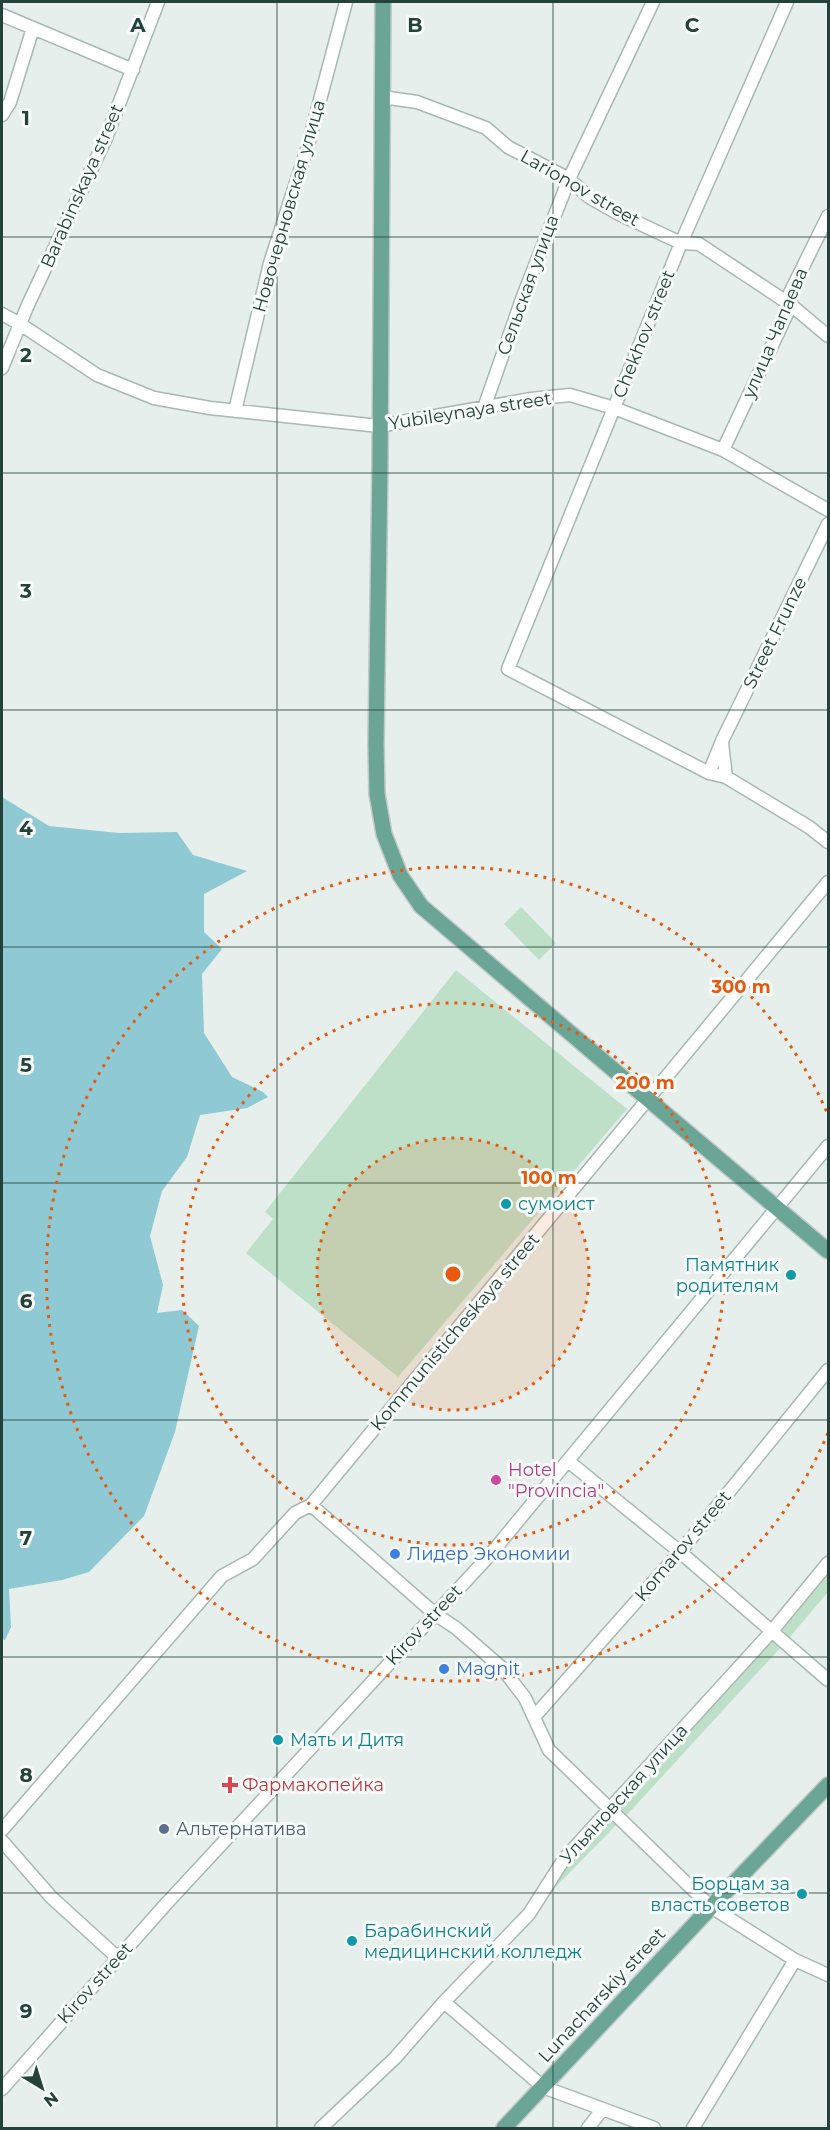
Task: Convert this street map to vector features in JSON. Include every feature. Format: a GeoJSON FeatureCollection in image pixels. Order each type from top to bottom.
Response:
{"type":"FeatureCollection","features":[{"type":"Feature","properties":{"kind":"main road"},"geometry":{"type":"LineString","coordinates":[[383,2],[377,794],[384,834],[400,875],[421,906],[828,1251]]}},
{"type":"Feature","properties":{"kind":"main road","name":"Lunacharskiy street"},"geometry":{"type":"LineString","coordinates":[[504,2128],[828,1785]]}},
{"type":"Feature","properties":{"kind":"street","name":"Barabinskaya street"},"geometry":{"type":"LineString","coordinates":[[2,368],[106,138],[158,2]]}},
{"type":"Feature","properties":{"kind":"street","name":"Новочерновская улица"},"geometry":{"type":"LineString","coordinates":[[235,411],[270,263],[307,149],[346,2]]}},
{"type":"Feature","properties":{"kind":"street","name":"Сельская улица"},"geometry":{"type":"LineString","coordinates":[[484,408],[522,299],[568,179],[653,2]]}},
{"type":"Feature","properties":{"kind":"street","name":"Chekhov street"},"geometry":{"type":"LineString","coordinates":[[709,773],[507,669],[681,243],[787,2]]}},
{"type":"Feature","properties":{"kind":"street"},"geometry":{"type":"LineString","coordinates":[[2,15],[133,70]]}},
{"type":"Feature","properties":{"kind":"street"},"geometry":{"type":"LineString","coordinates":[[2,115],[10,102],[33,28]]}},
{"type":"Feature","properties":{"kind":"street","name":"Larionov street"},"geometry":{"type":"LineString","coordinates":[[382,97],[417,102],[486,128],[508,147],[568,179],[589,197],[681,243],[699,244],[791,304],[828,336]]}},
{"type":"Feature","properties":{"kind":"street","name":"улица Чапаева"},"geometry":{"type":"LineString","coordinates":[[723,450],[791,304],[789,295],[828,216]]}},
{"type":"Feature","properties":{"kind":"street","name":"Yubileynaya street"},"geometry":{"type":"LineString","coordinates":[[2,314],[97,375],[154,398],[235,411],[379,426],[531,399],[570,395],[614,408],[723,450],[828,510]]}},
{"type":"Feature","properties":{"kind":"street","name":"Street Frunze"},"geometry":{"type":"LineString","coordinates":[[709,773],[722,741],[828,524]]}},
{"type":"Feature","properties":{"kind":"street"},"geometry":{"type":"LineString","coordinates":[[722,741],[726,777]]}},
{"type":"Feature","properties":{"kind":"street"},"geometry":{"type":"LineString","coordinates":[[709,773],[726,777],[808,827],[828,843]]}},
{"type":"Feature","properties":{"kind":"street","name":"Kommunisticheskaya street"},"geometry":{"type":"LineString","coordinates":[[2,1830],[222,1576],[253,1559],[295,1513],[311,1505],[828,882]]}},
{"type":"Feature","properties":{"kind":"street","name":"Kirov street"},"geometry":{"type":"LineString","coordinates":[[2,2089],[118,1958],[489,1556],[828,1146]]}},
{"type":"Feature","properties":{"kind":"street","name":"Komarov street"},"geometry":{"type":"LineString","coordinates":[[534,1717],[680,1552],[828,1370]]}},
{"type":"Feature","properties":{"kind":"street"},"geometry":{"type":"LineString","coordinates":[[568,1461],[680,1552],[828,1680]]}},
{"type":"Feature","properties":{"kind":"street"},"geometry":{"type":"LineString","coordinates":[[311,1505],[435,1614],[456,1628],[502,1668],[525,1698],[549,1750],[711,1907],[795,1960],[828,1975]]}},
{"type":"Feature","properties":{"kind":"street","name":"Ульяновская улица"},"geometry":{"type":"LineString","coordinates":[[321,2128],[395,2058],[444,2002],[529,1914],[564,1859],[772,1631],[828,1563]]}},
{"type":"Feature","properties":{"kind":"street"},"geometry":{"type":"LineString","coordinates":[[2,1841],[51,1897],[118,1958]]}},
{"type":"Feature","properties":{"kind":"street"},"geometry":{"type":"LineString","coordinates":[[693,2128],[795,1960]]}},
{"type":"Feature","properties":{"kind":"street"},"geometry":{"type":"LineString","coordinates":[[444,2002],[543,2087],[654,2128]]}},
{"type":"Feature","properties":{"kind":"street"},"geometry":{"type":"LineString","coordinates":[[588,2128],[602,2110]]}},
{"type":"Feature","properties":{"kind":"green space"},"geometry":{"type":"Polygon","coordinates":[[[521,907],[556,943],[539,960],[504,924],[521,907]]]}},
{"type":"Feature","properties":{"kind":"green space"},"geometry":{"type":"Polygon","coordinates":[[[456,970],[627,1109],[398,1377],[246,1253],[273,1219],[265,1212],[456,970]]]}},
{"type":"Feature","properties":{"kind":"green space"},"geometry":{"type":"Polygon","coordinates":[[[828,1570],[828,1592],[789,1638],[780,1628],[828,1570]]]}},
{"type":"Feature","properties":{"kind":"green space"},"geometry":{"type":"Polygon","coordinates":[[[771,1636],[782,1646],[625,1817],[615,1806],[771,1636]]]}},
{"type":"Feature","properties":{"kind":"green space"},"geometry":{"type":"Polygon","coordinates":[[[609,1815],[618,1823],[546,1897],[567,1862],[609,1815]]]}},
{"type":"Feature","properties":{"kind":"water"},"geometry":{"type":"Polygon","coordinates":[[[2,797],[49,826],[119,833],[177,832],[193,855],[247,871],[204,894],[204,932],[222,949],[202,974],[204,1033],[232,1077],[263,1092],[268,1097],[247,1108],[200,1115],[187,1157],[162,1191],[150,1236],[163,1285],[157,1313],[182,1310],[199,1326],[175,1432],[144,1516],[89,1572],[62,1580],[9,1589],[11,1627],[5,1640],[2,1639],[2,797]]]}},
{"type":"Feature","properties":{"kind":"place","name":"сумоист"},"geometry":{"type":"Point","coordinates":[506,1204]}},
{"type":"Feature","properties":{"kind":"place","name":"Памятник родителям"},"geometry":{"type":"Point","coordinates":[791,1275]}},
{"type":"Feature","properties":{"kind":"place","name":"Hotel \"Provincia\""},"geometry":{"type":"Point","coordinates":[496,1480]}},
{"type":"Feature","properties":{"kind":"place","name":"Лидер Экономии"},"geometry":{"type":"Point","coordinates":[395,1554]}},
{"type":"Feature","properties":{"kind":"place","name":"Magnit"},"geometry":{"type":"Point","coordinates":[444,1669]}},
{"type":"Feature","properties":{"kind":"place","name":"Мать и Дитя"},"geometry":{"type":"Point","coordinates":[278,1740]}},
{"type":"Feature","properties":{"kind":"place","name":"Фармакопейка"},"geometry":{"type":"Point","coordinates":[230,1785]}},
{"type":"Feature","properties":{"kind":"place","name":"Альтернатива"},"geometry":{"type":"Point","coordinates":[164,1829]}},
{"type":"Feature","properties":{"kind":"place","name":"Борцам за власть советов"},"geometry":{"type":"Point","coordinates":[802,1894]}},
{"type":"Feature","properties":{"kind":"place","name":"Барабинский медицинский колледж"},"geometry":{"type":"Point","coordinates":[352,1941]}}]}
